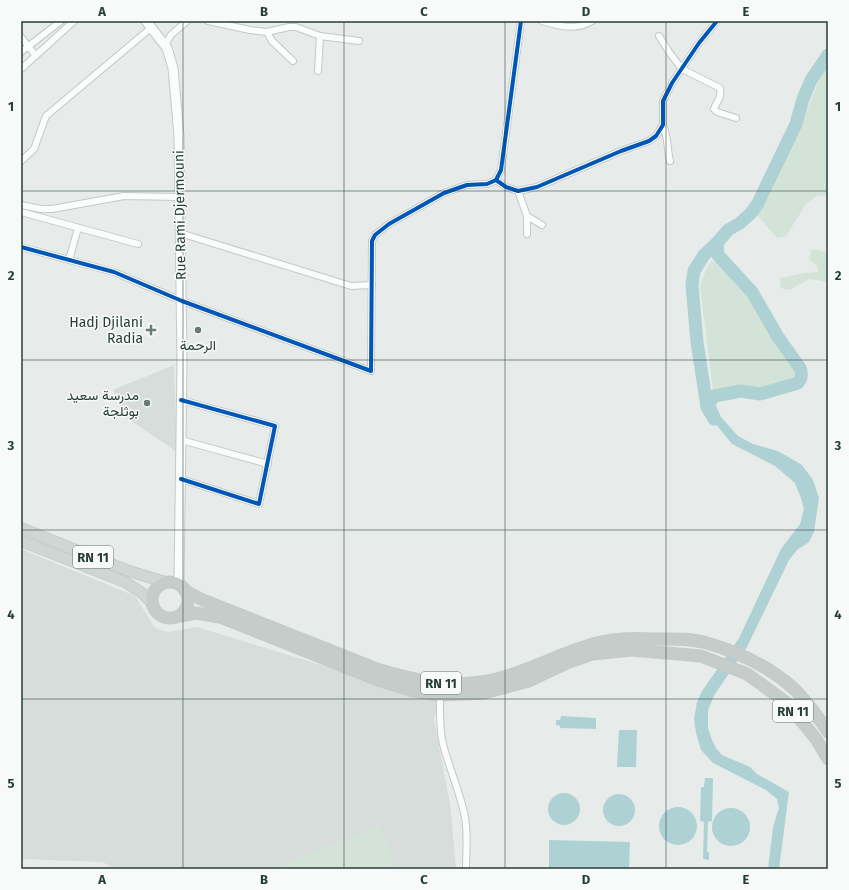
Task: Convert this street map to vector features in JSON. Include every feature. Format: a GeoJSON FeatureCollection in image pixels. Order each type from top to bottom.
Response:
{"type":"FeatureCollection","features":[{"type":"Feature","properties":{"kind":"highway"},"geometry":{"type":"LineString","coordinates":[[165,582],[172,582],[182,587],[188,602],[184,612],[180,616],[168,619],[157,614],[151,602],[154,590],[165,582]]}},
{"type":"Feature","properties":{"kind":"highway","name":"RN 11"},"geometry":{"type":"LineString","coordinates":[[182,587],[204,600],[377,669],[405,678],[429,682],[451,684],[489,680],[519,673],[591,644],[634,638],[680,639],[706,642],[754,660],[793,688],[822,722],[828,732]]}},
{"type":"Feature","properties":{"kind":"highway","name":"RN 11"},"geometry":{"type":"LineString","coordinates":[[180,616],[196,613],[220,618],[378,680],[414,691],[440,695],[484,693],[529,681],[568,662],[592,654],[632,650],[701,656],[747,674],[787,703],[816,739],[828,759]]}},
{"type":"Feature","properties":{"kind":"main road","name":"Rue Rami Djermouni"},"geometry":{"type":"LineString","coordinates":[[149,24],[165,45],[173,68],[179,136],[182,301],[179,580],[182,587]]}},
{"type":"Feature","properties":{"kind":"main road","name":"RN 11"},"geometry":{"type":"LineString","coordinates":[[21,528],[129,571],[165,582]]}},
{"type":"Feature","properties":{"kind":"main road","name":"RN 11"},"geometry":{"type":"LineString","coordinates":[[21,541],[125,582],[142,593],[151,602]]}},
{"type":"Feature","properties":{"kind":"street"},"geometry":{"type":"LineString","coordinates":[[21,52],[61,21],[67,28]]}},
{"type":"Feature","properties":{"kind":"street"},"geometry":{"type":"LineString","coordinates":[[21,69],[74,21]]}},
{"type":"Feature","properties":{"kind":"street"},"geometry":{"type":"LineString","coordinates":[[165,45],[171,35],[187,21]]}},
{"type":"Feature","properties":{"kind":"street"},"geometry":{"type":"LineString","coordinates":[[208,21],[267,32],[289,27],[320,36],[359,41]]}},
{"type":"Feature","properties":{"kind":"street"},"geometry":{"type":"LineString","coordinates":[[21,247],[114,272],[182,301],[372,371],[372,241],[375,235],[389,224],[444,193],[467,185],[487,184],[496,180],[501,170],[521,21]]}},
{"type":"Feature","properties":{"kind":"street"},"geometry":{"type":"LineString","coordinates":[[542,21],[565,27],[587,24],[592,21]]}},
{"type":"Feature","properties":{"kind":"street"},"geometry":{"type":"LineString","coordinates":[[670,161],[667,152],[666,132],[663,125],[663,101],[672,83],[699,43],[717,21]]}},
{"type":"Feature","properties":{"kind":"street"},"geometry":{"type":"LineString","coordinates":[[21,161],[34,149],[46,116],[149,24]]}},
{"type":"Feature","properties":{"kind":"street"},"geometry":{"type":"LineString","coordinates":[[267,32],[272,42],[293,61]]}},
{"type":"Feature","properties":{"kind":"street"},"geometry":{"type":"LineString","coordinates":[[318,71],[320,36]]}},
{"type":"Feature","properties":{"kind":"street"},"geometry":{"type":"LineString","coordinates":[[659,36],[682,69],[720,88],[721,94],[714,109],[717,112],[736,118]]}},
{"type":"Feature","properties":{"kind":"street"},"geometry":{"type":"LineString","coordinates":[[21,37],[36,56]]}},
{"type":"Feature","properties":{"kind":"street"},"geometry":{"type":"LineString","coordinates":[[496,180],[506,187],[518,191],[537,187],[621,151],[649,141],[656,136],[663,125]]}},
{"type":"Feature","properties":{"kind":"street"},"geometry":{"type":"LineString","coordinates":[[518,191],[527,216],[527,234]]}},
{"type":"Feature","properties":{"kind":"street"},"geometry":{"type":"LineString","coordinates":[[21,205],[41,209],[52,209],[124,196],[180,197]]}},
{"type":"Feature","properties":{"kind":"street"},"geometry":{"type":"LineString","coordinates":[[21,212],[138,244]]}},
{"type":"Feature","properties":{"kind":"street"},"geometry":{"type":"LineString","coordinates":[[527,216],[542,225]]}},
{"type":"Feature","properties":{"kind":"street"},"geometry":{"type":"LineString","coordinates":[[69,260],[78,228]]}},
{"type":"Feature","properties":{"kind":"street"},"geometry":{"type":"LineString","coordinates":[[180,232],[351,286],[372,285]]}},
{"type":"Feature","properties":{"kind":"street"},"geometry":{"type":"LineString","coordinates":[[181,400],[275,426],[259,504],[181,479]]}},
{"type":"Feature","properties":{"kind":"street"},"geometry":{"type":"LineString","coordinates":[[181,440],[268,464]]}},
{"type":"Feature","properties":{"kind":"street"},"geometry":{"type":"LineString","coordinates":[[440,695],[441,733],[443,744],[465,818],[466,869]]}},
{"type":"Feature","properties":{"kind":"shaded area","name":"مدرسة سعيد بوثلجة"},"geometry":{"type":"Polygon","coordinates":[[[174,365],[177,452],[124,416],[113,390],[174,365]]]}},
{"type":"Feature","properties":{"kind":"shaded area"},"geometry":{"type":"Polygon","coordinates":[[[21,549],[135,596],[155,628],[168,632],[197,627],[439,701],[434,719],[450,804],[456,869],[114,869],[103,862],[21,859],[21,549]]]}},
{"type":"Feature","properties":{"kind":"green space"},"geometry":{"type":"Polygon","coordinates":[[[828,67],[828,195],[817,196],[806,204],[786,236],[777,238],[756,214],[799,131],[818,82],[828,67]]]}},
{"type":"Feature","properties":{"kind":"green space"},"geometry":{"type":"Polygon","coordinates":[[[812,249],[828,252],[828,282],[809,279],[790,290],[781,288],[780,278],[818,272],[817,266],[809,259],[812,249]]]}},
{"type":"Feature","properties":{"kind":"green space"},"geometry":{"type":"Polygon","coordinates":[[[711,261],[728,270],[751,295],[796,369],[793,377],[759,391],[739,389],[713,391],[700,286],[711,261]]]}},
{"type":"Feature","properties":{"kind":"green space"},"geometry":{"type":"Polygon","coordinates":[[[380,826],[396,869],[279,869],[278,866],[380,826]]]}},
{"type":"Feature","properties":{"kind":"water"},"geometry":{"type":"Polygon","coordinates":[[[713,399],[721,417],[738,436],[753,444],[778,451],[802,465],[813,480],[819,498],[814,532],[809,542],[797,550],[789,560],[747,647],[715,694],[708,710],[708,728],[716,748],[722,755],[750,767],[757,774],[789,792],[779,869],[768,869],[773,827],[779,808],[777,799],[766,790],[713,763],[701,750],[694,719],[697,702],[702,691],[739,638],[781,549],[800,524],[804,509],[795,483],[775,466],[732,444],[708,414],[708,407],[713,399]]]}},
{"type":"Feature","properties":{"kind":"water"},"geometry":{"type":"Polygon","coordinates":[[[561,716],[596,718],[596,729],[560,728],[560,726],[556,725],[556,720],[560,720],[561,716]]]}},
{"type":"Feature","properties":{"kind":"water"},"geometry":{"type":"Polygon","coordinates":[[[619,730],[637,730],[636,767],[617,767],[619,730]]]}},
{"type":"Feature","properties":{"kind":"water"},"geometry":{"type":"Polygon","coordinates":[[[705,778],[713,778],[712,821],[708,822],[707,852],[709,852],[709,860],[703,859],[704,822],[700,821],[701,787],[704,787],[705,778]]]}},
{"type":"Feature","properties":{"kind":"water"},"geometry":{"type":"Polygon","coordinates":[[[561,793],[567,793],[577,800],[580,809],[579,815],[573,822],[567,825],[561,825],[551,818],[548,812],[548,806],[555,796],[561,793]]]}},
{"type":"Feature","properties":{"kind":"water"},"geometry":{"type":"Polygon","coordinates":[[[616,794],[622,794],[631,798],[635,810],[631,822],[622,826],[616,826],[607,822],[603,813],[603,807],[607,798],[616,794]]]}},
{"type":"Feature","properties":{"kind":"water"},"geometry":{"type":"Polygon","coordinates":[[[674,807],[682,807],[689,810],[694,815],[697,826],[694,837],[689,842],[682,845],[674,845],[667,842],[662,837],[659,830],[659,822],[662,815],[667,810],[674,807]]]}},
{"type":"Feature","properties":{"kind":"water"},"geometry":{"type":"Polygon","coordinates":[[[727,808],[735,808],[742,811],[747,816],[750,827],[747,838],[742,843],[735,846],[727,846],[720,843],[715,838],[712,831],[712,823],[715,816],[720,811],[727,808]]]}},
{"type":"Feature","properties":{"kind":"water"},"geometry":{"type":"Polygon","coordinates":[[[549,840],[630,842],[629,869],[549,869],[549,840]]]}},
{"type":"Feature","properties":{"kind":"waterway"},"geometry":{"type":"LineString","coordinates":[[714,419],[707,407],[714,396],[741,391],[760,394],[798,383],[801,377],[800,368],[778,337],[752,292],[718,255],[717,243],[728,230],[740,223],[757,205],[796,124],[803,99],[811,80],[828,55]]}},
{"type":"Feature","properties":{"kind":"waterway"},"geometry":{"type":"LineString","coordinates":[[707,407],[697,342],[692,285],[694,271],[704,255],[717,243]]}},
{"type":"Feature","properties":{"kind":"cycle path"},"geometry":{"type":"LineString","coordinates":[[21,247],[114,272],[182,301],[371,371],[372,241],[375,235],[389,224],[444,193],[467,185],[487,184],[496,180],[501,170],[521,21]]}},
{"type":"Feature","properties":{"kind":"cycle path"},"geometry":{"type":"LineString","coordinates":[[496,180],[506,187],[518,191],[537,187],[621,151],[649,141],[656,136],[663,125],[663,101],[672,83],[699,43],[717,21]]}},
{"type":"Feature","properties":{"kind":"cycle path"},"geometry":{"type":"LineString","coordinates":[[181,400],[275,426],[259,504],[181,479]]}},
{"type":"Feature","properties":{"kind":"place","name":"Hadj Djilani Radia"},"geometry":{"type":"Point","coordinates":[151,330]}},
{"type":"Feature","properties":{"kind":"place","name":"الرحمة"},"geometry":{"type":"Point","coordinates":[198,330]}},
{"type":"Feature","properties":{"kind":"place","name":"مدرسة سعيد بوثلجة"},"geometry":{"type":"Point","coordinates":[147,403]}}]}
